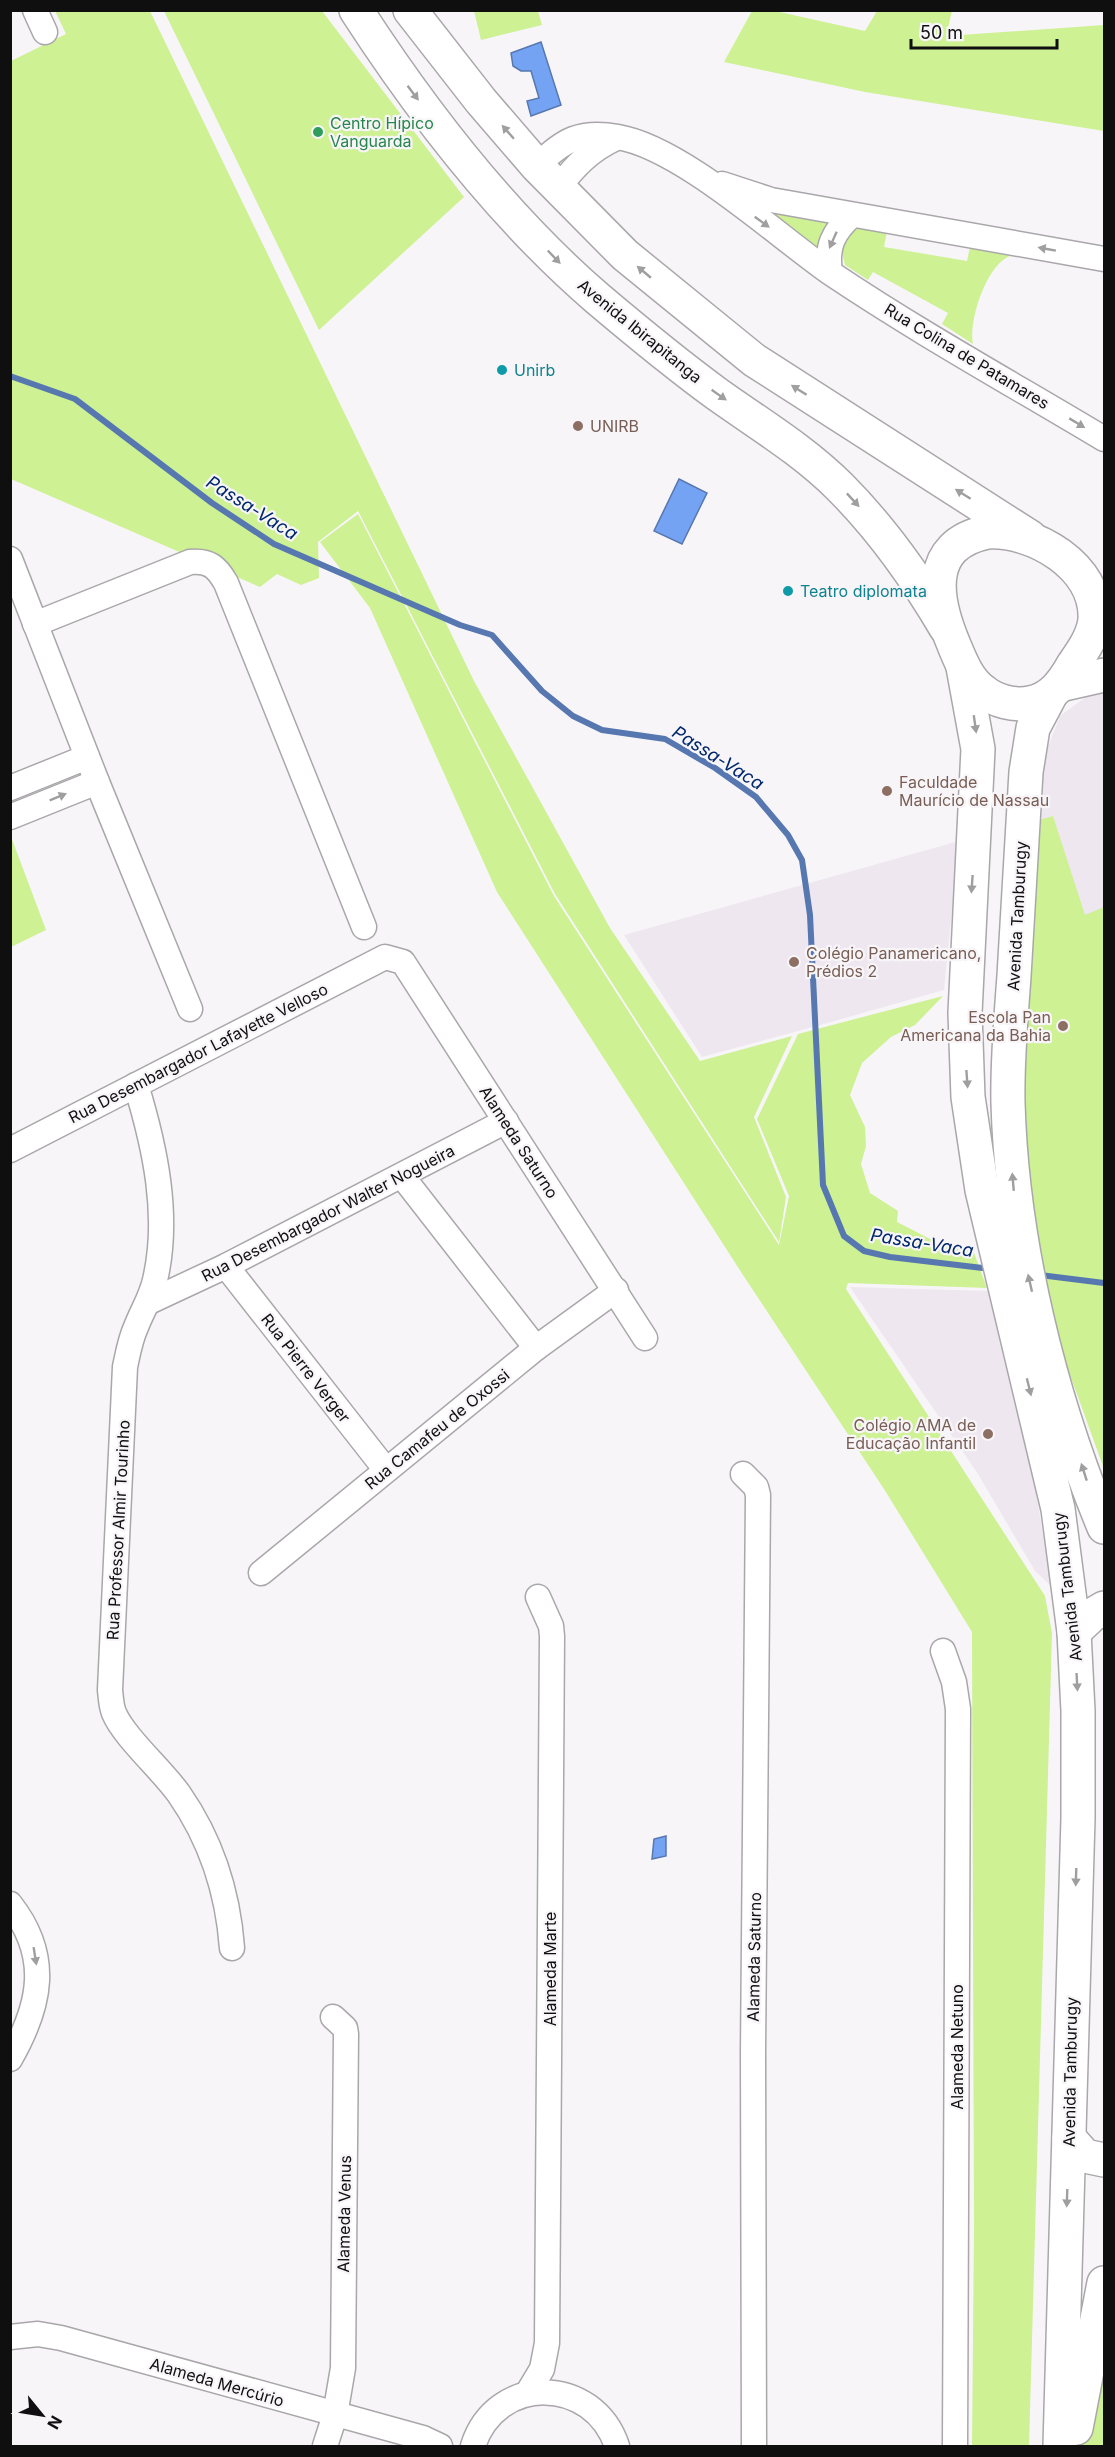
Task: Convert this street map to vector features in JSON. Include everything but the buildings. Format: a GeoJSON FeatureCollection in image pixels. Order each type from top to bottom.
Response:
{"type":"FeatureCollection","features":[{"type":"Feature","properties":{"kind":"main road","name":"Avenida Ibirapitanga"},"geometry":{"type":"LineString","coordinates":[[356,10],[393,66],[441,131],[521,223],[594,296],[649,342],[719,395],[787,441],[839,486],[895,550],[920,584],[946,627]]}},
{"type":"Feature","properties":{"kind":"main road"},"geometry":{"type":"LineString","coordinates":[[410,10],[433,36],[481,101],[548,177],[625,255],[754,360],[1044,545],[1104,579]]}},
{"type":"Feature","properties":{"kind":"main road"},"geometry":{"type":"LineString","coordinates":[[393,66],[392,54],[397,42],[412,34],[433,36]]}},
{"type":"Feature","properties":{"kind":"main road"},"geometry":{"type":"LineString","coordinates":[[521,223],[548,177]]}},
{"type":"Feature","properties":{"kind":"main road"},"geometry":{"type":"LineString","coordinates":[[1055,689],[1087,644],[1095,615],[1085,583],[1044,545],[987,532],[970,536],[953,548],[941,567],[939,594],[946,627],[963,667],[977,686],[1000,700],[1025,704],[1055,689],[1104,675]]}},
{"type":"Feature","properties":{"kind":"main road","name":"Avenida Tamburugy"},"geometry":{"type":"LineString","coordinates":[[963,667],[978,748],[978,786],[967,963],[966,1056],[977,1159],[1008,1243],[1028,1328],[1058,1509],[1074,1632],[1078,1711],[1078,1818],[1060,2446]]}},
{"type":"Feature","properties":{"kind":"main road","name":"Avenida Tamburugy"},"geometry":{"type":"LineString","coordinates":[[1008,1243],[1013,1189],[1008,1101],[1011,1013],[1027,756],[1038,716],[1055,689]]}},
{"type":"Feature","properties":{"kind":"main road","name":"Avenida Tamburugy"},"geometry":{"type":"LineString","coordinates":[[1028,1328],[1071,1432],[1104,1527]]}},
{"type":"Feature","properties":{"kind":"main road"},"geometry":{"type":"LineString","coordinates":[[1074,1632],[1092,1615],[1104,1608]]}},
{"type":"Feature","properties":{"kind":"main road"},"geometry":{"type":"LineString","coordinates":[[1069,2138],[1085,2156],[1104,2160]]}},
{"type":"Feature","properties":{"kind":"main road"},"geometry":{"type":"LineString","coordinates":[[1072,2446],[1104,2283]]}},
{"type":"Feature","properties":{"kind":"street","name":"Rua Colina de Patamares"},"geometry":{"type":"LineString","coordinates":[[548,177],[576,164],[596,147],[618,137],[658,152],[698,175],[830,272],[1104,439]]}},
{"type":"Feature","properties":{"kind":"street","name":"Rua Colina de Patamares"},"geometry":{"type":"LineString","coordinates":[[698,175],[771,200],[1104,259]]}},
{"type":"Feature","properties":{"kind":"street"},"geometry":{"type":"LineString","coordinates":[[830,272],[829,246],[841,224],[852,215]]}},
{"type":"Feature","properties":{"kind":"street"},"geometry":{"type":"LineString","coordinates":[[10,559],[97,782],[190,1009]]}},
{"type":"Feature","properties":{"kind":"street"},"geometry":{"type":"LineString","coordinates":[[35,624],[190,562],[210,563],[218,569],[226,583],[364,927]]}},
{"type":"Feature","properties":{"kind":"street"},"geometry":{"type":"LineString","coordinates":[[10,788],[87,756]]}},
{"type":"Feature","properties":{"kind":"street"},"geometry":{"type":"LineString","coordinates":[[10,817],[97,782]]}},
{"type":"Feature","properties":{"kind":"street","name":"Rua Desembargador Lafayette Velloso"},"geometry":{"type":"LineString","coordinates":[[10,1150],[385,957]]}},
{"type":"Feature","properties":{"kind":"street","name":"Alameda Saturno"},"geometry":{"type":"LineString","coordinates":[[385,957],[403,962],[645,1338]]}},
{"type":"Feature","properties":{"kind":"street","name":"Rua Professor Almir Tourinho"},"geometry":{"type":"LineString","coordinates":[[136,1085],[157,1166],[160,1209],[156,1279],[149,1302],[136,1325],[125,1367],[110,1690],[112,1711],[121,1728],[180,1795],[212,1855],[229,1912],[232,1948]]}},
{"type":"Feature","properties":{"kind":"street","name":"Rua Desembargador Walter Nogueira"},"geometry":{"type":"LineString","coordinates":[[149,1302],[226,1266],[506,1121]]}},
{"type":"Feature","properties":{"kind":"street"},"geometry":{"type":"LineString","coordinates":[[402,1176],[536,1348]]}},
{"type":"Feature","properties":{"kind":"street","name":"Rua Pierre Verger"},"geometry":{"type":"LineString","coordinates":[[226,1266],[386,1470]]}},
{"type":"Feature","properties":{"kind":"street","name":"Rua Camafeu de Oxossi"},"geometry":{"type":"LineString","coordinates":[[261,1572],[536,1348],[616,1290]]}},
{"type":"Feature","properties":{"kind":"street","name":"Alameda Saturno"},"geometry":{"type":"LineString","coordinates":[[743,1474],[756,1487],[758,1495],[753,2041],[754,2446]]}},
{"type":"Feature","properties":{"kind":"street","name":"Alameda Marte"},"geometry":{"type":"LineString","coordinates":[[538,1597],[551,1626],[552,1636],[547,2343],[552,2372],[568,2396]]}},
{"type":"Feature","properties":{"kind":"street","name":"Alameda Netuno"},"geometry":{"type":"LineString","coordinates":[[944,1650],[954,1682],[958,1708],[955,2446]]}},
{"type":"Feature","properties":{"kind":"street"},"geometry":{"type":"LineString","coordinates":[[10,1904],[26,1924],[35,1951],[38,1980],[35,2007],[25,2034],[10,2059]]}},
{"type":"Feature","properties":{"kind":"street","name":"Alameda Venus"},"geometry":{"type":"LineString","coordinates":[[325,2446],[335,2415],[343,2368],[346,2034],[345,2028],[333,2017]]}},
{"type":"Feature","properties":{"kind":"street","name":"Alameda Mercúrio"},"geometry":{"type":"LineString","coordinates":[[10,2337],[38,2334],[61,2338],[431,2442],[463,2434],[508,2402],[526,2394]]}},
{"type":"Feature","properties":{"kind":"street","name":"Alameda Marte"},"geometry":{"type":"LineString","coordinates":[[526,2394],[542,2369],[547,2343]]}},
{"type":"Feature","properties":{"kind":"street"},"geometry":{"type":"LineString","coordinates":[[526,2394],[548,2392],[568,2396],[586,2404],[601,2417],[612,2433],[617,2446]]}},
{"type":"Feature","properties":{"kind":"street"},"geometry":{"type":"LineString","coordinates":[[473,2446],[477,2434],[491,2414]]}},
{"type":"Feature","properties":{"kind":"shaded area","name":"Escola Pan Americana da Bahia"},"geometry":{"type":"Polygon","coordinates":[[[1104,688],[1104,1243],[1018,1090],[1038,772],[1060,716],[1094,691],[1104,688]]]}},
{"type":"Feature","properties":{"kind":"shaded area","name":"Colégio Panamericano, Prédios 2"},"geometry":{"type":"Polygon","coordinates":[[[959,841],[944,990],[824,1024],[702,1057],[624,935],[959,841]]]}},
{"type":"Feature","properties":{"kind":"shaded area","name":"Colégio AMA de Educação Infantil"},"geometry":{"type":"Polygon","coordinates":[[[850,1287],[990,1291],[1000,1345],[1019,1393],[1052,1587],[1035,1571],[978,1474],[850,1287]]]}},
{"type":"Feature","properties":{"kind":"green space"},"geometry":{"type":"Polygon","coordinates":[[[55,11],[150,11],[474,681],[610,928],[700,1061],[792,1036],[754,1117],[786,1197],[779,1242],[555,894],[358,511],[318,542],[319,578],[301,585],[277,574],[260,587],[11,479],[11,61],[66,34],[55,11]]]}},
{"type":"Feature","properties":{"kind":"green space","name":"Centro Hípico Vanguarda"},"geometry":{"type":"Polygon","coordinates":[[[164,11],[322,11],[464,197],[319,330],[164,11]]]}},
{"type":"Feature","properties":{"kind":"green space"},"geometry":{"type":"Polygon","coordinates":[[[474,11],[538,11],[542,25],[481,40],[474,11]]]}},
{"type":"Feature","properties":{"kind":"green space"},"geometry":{"type":"Polygon","coordinates":[[[752,11],[775,11],[865,31],[877,11],[952,11],[946,36],[1104,25],[1104,131],[865,92],[724,62],[752,11]]]}},
{"type":"Feature","properties":{"kind":"green space"},"geometry":{"type":"Polygon","coordinates":[[[748,205],[831,221],[818,248],[748,205]]]}},
{"type":"Feature","properties":{"kind":"green space"},"geometry":{"type":"Polygon","coordinates":[[[870,227],[887,231],[884,247],[967,261],[970,247],[1010,256],[994,270],[981,294],[973,322],[973,344],[942,324],[948,313],[873,272],[868,280],[845,265],[840,245],[849,229],[870,227]]]}},
{"type":"Feature","properties":{"kind":"green space"},"geometry":{"type":"Polygon","coordinates":[[[358,514],[554,896],[779,1245],[789,1196],[757,1119],[798,1034],[943,996],[915,1025],[891,1037],[862,1063],[850,1095],[865,1127],[866,1146],[861,1164],[870,1193],[898,1211],[897,1222],[936,1242],[973,1250],[987,1288],[848,1283],[846,1289],[1045,1596],[1052,1633],[1029,2446],[972,2446],[974,2228],[972,1632],[884,1489],[743,1275],[497,892],[370,608],[320,542],[358,514]]]}},
{"type":"Feature","properties":{"kind":"green space","name":"Escola Pan Americana da Bahia"},"geometry":{"type":"Polygon","coordinates":[[[1053,816],[1085,915],[1104,907],[1104,1469],[1047,1311],[1036,1255],[1018,1090],[1039,820],[1053,816]]]}},
{"type":"Feature","properties":{"kind":"green space"},"geometry":{"type":"Polygon","coordinates":[[[10,834],[46,930],[11,947],[10,947],[10,834]]]}},
{"type":"Feature","properties":{"kind":"green space"},"geometry":{"type":"Polygon","coordinates":[[[1104,2355],[1104,2446],[1072,2446],[1104,2355]]]}},
{"type":"Feature","properties":{"kind":"water"},"geometry":{"type":"Polygon","coordinates":[[[541,42],[561,105],[531,116],[527,101],[539,98],[531,71],[521,71],[513,66],[511,53],[541,42]]]}},
{"type":"Feature","properties":{"kind":"water"},"geometry":{"type":"Polygon","coordinates":[[[679,479],[707,493],[682,544],[654,531],[679,479]]]}},
{"type":"Feature","properties":{"kind":"water"},"geometry":{"type":"Polygon","coordinates":[[[666,1836],[666,1856],[652,1859],[654,1839],[666,1836]]]}},
{"type":"Feature","properties":{"kind":"waterway","name":"Passa-Vaca"},"geometry":{"type":"LineString","coordinates":[[10,376],[75,399],[212,503],[274,544],[460,625],[492,635],[542,691],[573,716],[602,730],[665,739],[715,768],[756,797],[788,835],[802,860],[810,915],[823,1185],[844,1236],[864,1251],[890,1257],[991,1269]]}},
{"type":"Feature","properties":{"kind":"waterway","name":"Passa-Vaca"},"geometry":{"type":"LineString","coordinates":[[1040,1275],[1104,1283]]}},
{"type":"Feature","properties":{"kind":"place","name":"Centro Hípico Vanguarda"},"geometry":{"type":"Point","coordinates":[318,132]}},
{"type":"Feature","properties":{"kind":"place","name":"Unirb"},"geometry":{"type":"Point","coordinates":[502,370]}},
{"type":"Feature","properties":{"kind":"place","name":"UNIRB"},"geometry":{"type":"Point","coordinates":[578,426]}},
{"type":"Feature","properties":{"kind":"place","name":"Teatro diplomata"},"geometry":{"type":"Point","coordinates":[788,591]}},
{"type":"Feature","properties":{"kind":"place","name":"Faculdade Maurício de Nassau"},"geometry":{"type":"Point","coordinates":[887,791]}},
{"type":"Feature","properties":{"kind":"place","name":"Colégio Panamericano, Prédios 2"},"geometry":{"type":"Point","coordinates":[794,962]}},
{"type":"Feature","properties":{"kind":"place","name":"Escola Pan Americana da Bahia"},"geometry":{"type":"Point","coordinates":[1063,1026]}},
{"type":"Feature","properties":{"kind":"place","name":"Colégio AMA de Educação Infantil"},"geometry":{"type":"Point","coordinates":[988,1434]}}]}
